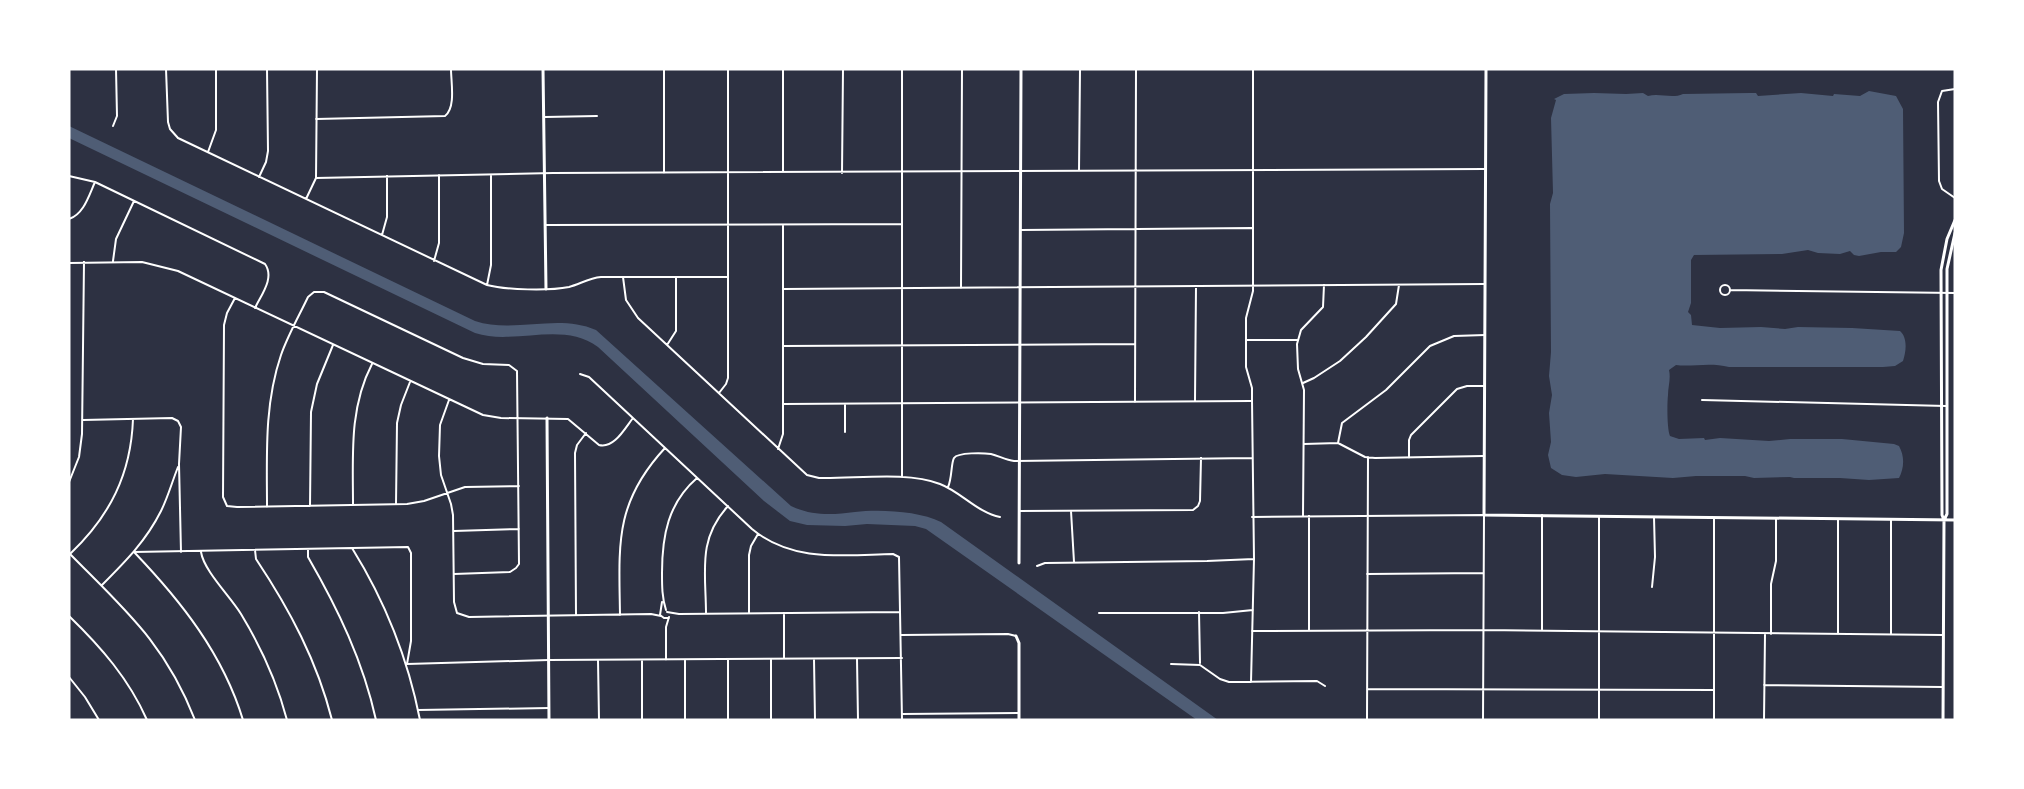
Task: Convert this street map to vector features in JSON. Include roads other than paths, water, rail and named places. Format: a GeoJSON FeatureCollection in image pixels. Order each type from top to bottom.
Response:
{"type":"FeatureCollection","features":[{"type":"Feature","properties":{"kind":"street"},"geometry":{"type":"LineString","coordinates":[[113,126],[117,116],[117,69]]}},
{"type":"Feature","properties":{"kind":"street"},"geometry":{"type":"LineString","coordinates":[[166,69],[169,126],[178,138],[487,285],[503,288],[546,288],[570,286],[596,277],[727,277]]}},
{"type":"Feature","properties":{"kind":"street"},"geometry":{"type":"LineString","coordinates":[[208,152],[216,130],[216,69]]}},
{"type":"Feature","properties":{"kind":"street"},"geometry":{"type":"LineString","coordinates":[[259,177],[268,151],[267,69]]}},
{"type":"Feature","properties":{"kind":"street"},"geometry":{"type":"LineString","coordinates":[[306,199],[316,178],[316,69]]}},
{"type":"Feature","properties":{"kind":"street"},"geometry":{"type":"LineString","coordinates":[[316,119],[441,117],[448,114],[451,107],[451,69]]}},
{"type":"Feature","properties":{"kind":"street"},"geometry":{"type":"LineString","coordinates":[[543,69],[546,288]]}},
{"type":"Feature","properties":{"kind":"street"},"geometry":{"type":"LineString","coordinates":[[664,69],[664,173]]}},
{"type":"Feature","properties":{"kind":"street"},"geometry":{"type":"LineString","coordinates":[[719,393],[728,380],[728,69]]}},
{"type":"Feature","properties":{"kind":"street"},"geometry":{"type":"LineString","coordinates":[[783,69],[783,172]]}},
{"type":"Feature","properties":{"kind":"street"},"geometry":{"type":"LineString","coordinates":[[842,173],[843,69]]}},
{"type":"Feature","properties":{"kind":"street"},"geometry":{"type":"LineString","coordinates":[[902,69],[902,478]]}},
{"type":"Feature","properties":{"kind":"street"},"geometry":{"type":"LineString","coordinates":[[961,288],[962,69]]}},
{"type":"Feature","properties":{"kind":"street"},"geometry":{"type":"LineString","coordinates":[[1019,563],[1021,69]]}},
{"type":"Feature","properties":{"kind":"street"},"geometry":{"type":"LineString","coordinates":[[1079,172],[1080,69]]}},
{"type":"Feature","properties":{"kind":"street"},"geometry":{"type":"LineString","coordinates":[[1135,402],[1136,69]]}},
{"type":"Feature","properties":{"kind":"street"},"geometry":{"type":"LineString","coordinates":[[1251,682],[1254,559],[1252,388],[1246,367],[1246,318],[1252,300],[1253,69]]}},
{"type":"Feature","properties":{"kind":"street"},"geometry":{"type":"LineString","coordinates":[[1484,720],[1486,69]]}},
{"type":"Feature","properties":{"kind":"street"},"geometry":{"type":"LineString","coordinates":[[1955,89],[1940,93],[1938,102],[1939,181],[1942,189],[1955,198]]}},
{"type":"Feature","properties":{"kind":"street"},"geometry":{"type":"LineString","coordinates":[[545,117],[597,116]]}},
{"type":"Feature","properties":{"kind":"street"},"geometry":{"type":"LineString","coordinates":[[316,178],[545,173],[1485,169]]}},
{"type":"Feature","properties":{"kind":"street"},"geometry":{"type":"LineString","coordinates":[[487,285],[491,266],[491,175]]}},
{"type":"Feature","properties":{"kind":"street"},"geometry":{"type":"LineString","coordinates":[[69,176],[95,182],[266,265],[269,279],[255,308]]}},
{"type":"Feature","properties":{"kind":"street"},"geometry":{"type":"LineString","coordinates":[[382,236],[387,217],[387,176]]}},
{"type":"Feature","properties":{"kind":"street"},"geometry":{"type":"LineString","coordinates":[[434,261],[439,243],[439,176]]}},
{"type":"Feature","properties":{"kind":"street"},"geometry":{"type":"LineString","coordinates":[[69,219],[76,216],[83,208],[95,182]]}},
{"type":"Feature","properties":{"kind":"street"},"geometry":{"type":"LineString","coordinates":[[113,261],[116,239],[134,201]]}},
{"type":"Feature","properties":{"kind":"street"},"geometry":{"type":"LineString","coordinates":[[1943,720],[1944,520],[1942,515],[1941,292],[1943,259],[1955,220]]}},
{"type":"Feature","properties":{"kind":"street"},"geometry":{"type":"LineString","coordinates":[[545,225],[902,224]]}},
{"type":"Feature","properties":{"kind":"street"},"geometry":{"type":"LineString","coordinates":[[778,449],[783,434],[783,225]]}},
{"type":"Feature","properties":{"kind":"street"},"geometry":{"type":"LineString","coordinates":[[1020,230],[1252,228]]}},
{"type":"Feature","properties":{"kind":"street"},"geometry":{"type":"LineString","coordinates":[[1944,520],[1947,514],[1947,260],[1955,233]]}},
{"type":"Feature","properties":{"kind":"street"},"geometry":{"type":"LineString","coordinates":[[69,482],[79,457],[83,420],[84,262]]}},
{"type":"Feature","properties":{"kind":"street"},"geometry":{"type":"LineString","coordinates":[[69,263],[146,262],[163,266],[483,415],[568,419],[599,445],[604,446],[612,443],[633,418]]}},
{"type":"Feature","properties":{"kind":"street"},"geometry":{"type":"LineString","coordinates":[[623,277],[627,304],[651,330],[804,472],[814,478],[925,479],[948,487],[989,515],[1000,517]]}},
{"type":"Feature","properties":{"kind":"street"},"geometry":{"type":"LineString","coordinates":[[667,345],[676,331],[676,277]]}},
{"type":"Feature","properties":{"kind":"street"},"geometry":{"type":"LineString","coordinates":[[783,289],[1484,284]]}},
{"type":"Feature","properties":{"kind":"street"},"geometry":{"type":"LineString","coordinates":[[1303,516],[1303,383],[1297,366],[1298,340],[1301,330],[1323,307],[1324,285]]}},
{"type":"Feature","properties":{"kind":"street"},"geometry":{"type":"LineString","coordinates":[[1303,383],[1330,368],[1361,342],[1396,304],[1399,285]]}},
{"type":"Feature","properties":{"kind":"street"},"geometry":{"type":"LineString","coordinates":[[1195,402],[1196,286]]}},
{"type":"Feature","properties":{"kind":"street"},"geometry":{"type":"LineString","coordinates":[[1730,290],[1955,292]]}},
{"type":"Feature","properties":{"kind":"street"},"geometry":{"type":"LineString","coordinates":[[267,507],[267,433],[270,399],[281,356],[308,297],[314,292],[326,293],[467,360],[483,364],[513,366],[517,371],[519,560],[516,568],[508,573],[454,574]]}},
{"type":"Feature","properties":{"kind":"street"},"geometry":{"type":"LineString","coordinates":[[235,298],[226,315],[224,325],[223,497],[227,506],[396,504],[424,501],[468,487],[519,486]]}},
{"type":"Feature","properties":{"kind":"street"},"geometry":{"type":"LineString","coordinates":[[1338,443],[1342,423],[1386,390],[1430,345],[1454,336],[1485,335]]}},
{"type":"Feature","properties":{"kind":"street"},"geometry":{"type":"LineString","coordinates":[[1246,340],[1298,340]]}},
{"type":"Feature","properties":{"kind":"street"},"geometry":{"type":"LineString","coordinates":[[783,346],[1135,344]]}},
{"type":"Feature","properties":{"kind":"street"},"geometry":{"type":"LineString","coordinates":[[310,506],[311,412],[320,375],[333,345]]}},
{"type":"Feature","properties":{"kind":"street"},"geometry":{"type":"LineString","coordinates":[[353,505],[355,411],[360,390],[372,364]]}},
{"type":"Feature","properties":{"kind":"street"},"geometry":{"type":"LineString","coordinates":[[580,374],[589,377],[758,534],[780,547],[802,553],[893,554],[899,557],[902,720]]}},
{"type":"Feature","properties":{"kind":"street"},"geometry":{"type":"LineString","coordinates":[[396,504],[397,423],[410,382]]}},
{"type":"Feature","properties":{"kind":"street"},"geometry":{"type":"LineString","coordinates":[[1409,458],[1411,435],[1454,392],[1464,386],[1484,386]]}},
{"type":"Feature","properties":{"kind":"street"},"geometry":{"type":"LineString","coordinates":[[449,400],[441,422],[440,469],[453,511],[454,604],[456,611],[462,615],[469,617],[620,615],[651,614],[660,611],[679,614],[900,612]]}},
{"type":"Feature","properties":{"kind":"street"},"geometry":{"type":"LineString","coordinates":[[783,404],[1252,400]]}},
{"type":"Feature","properties":{"kind":"street"},"geometry":{"type":"LineString","coordinates":[[1702,400],[1946,406]]}},
{"type":"Feature","properties":{"kind":"street"},"geometry":{"type":"LineString","coordinates":[[845,404],[845,432]]}},
{"type":"Feature","properties":{"kind":"street"},"geometry":{"type":"LineString","coordinates":[[83,420],[172,418],[178,421],[181,427],[179,464],[181,552]]}},
{"type":"Feature","properties":{"kind":"street"},"geometry":{"type":"LineString","coordinates":[[547,418],[549,720]]}},
{"type":"Feature","properties":{"kind":"street"},"geometry":{"type":"LineString","coordinates":[[133,419],[128,459],[119,490],[98,524],[69,554],[134,618],[159,650],[180,683],[195,720]]}},
{"type":"Feature","properties":{"kind":"street"},"geometry":{"type":"LineString","coordinates":[[576,615],[575,453],[577,445],[586,433]]}},
{"type":"Feature","properties":{"kind":"street"},"geometry":{"type":"LineString","coordinates":[[1303,444],[1338,443],[1368,457],[1484,456]]}},
{"type":"Feature","properties":{"kind":"street"},"geometry":{"type":"LineString","coordinates":[[620,615],[620,548],[623,520],[640,480],[665,448]]}},
{"type":"Feature","properties":{"kind":"street"},"geometry":{"type":"LineString","coordinates":[[948,487],[956,456],[991,454],[1008,460],[1252,458]]}},
{"type":"Feature","properties":{"kind":"street"},"geometry":{"type":"LineString","coordinates":[[1367,720],[1368,457]]}},
{"type":"Feature","properties":{"kind":"street"},"geometry":{"type":"LineString","coordinates":[[1019,511],[1189,510],[1196,508],[1200,501],[1201,458]]}},
{"type":"Feature","properties":{"kind":"street"},"geometry":{"type":"LineString","coordinates":[[102,585],[134,552],[162,510],[179,464]]}},
{"type":"Feature","properties":{"kind":"street"},"geometry":{"type":"LineString","coordinates":[[666,627],[660,611],[663,599],[663,546],[667,524],[679,499],[697,478]]}},
{"type":"Feature","properties":{"kind":"street"},"geometry":{"type":"LineString","coordinates":[[706,614],[706,542],[713,525],[728,506]]}},
{"type":"Feature","properties":{"kind":"street"},"geometry":{"type":"LineString","coordinates":[[1071,511],[1074,562]]}},
{"type":"Feature","properties":{"kind":"street"},"geometry":{"type":"LineString","coordinates":[[1252,517],[1484,514],[1955,520]]}},
{"type":"Feature","properties":{"kind":"street"},"geometry":{"type":"LineString","coordinates":[[1542,515],[1542,630]]}},
{"type":"Feature","properties":{"kind":"street"},"geometry":{"type":"LineString","coordinates":[[1309,631],[1310,516]]}},
{"type":"Feature","properties":{"kind":"street"},"geometry":{"type":"LineString","coordinates":[[1599,516],[1599,720]]}},
{"type":"Feature","properties":{"kind":"street"},"geometry":{"type":"LineString","coordinates":[[1652,587],[1655,557],[1654,517]]}},
{"type":"Feature","properties":{"kind":"street"},"geometry":{"type":"LineString","coordinates":[[1714,518],[1714,720]]}},
{"type":"Feature","properties":{"kind":"street"},"geometry":{"type":"LineString","coordinates":[[1771,634],[1771,584],[1776,561],[1776,519]]}},
{"type":"Feature","properties":{"kind":"street"},"geometry":{"type":"LineString","coordinates":[[1838,519],[1838,635]]}},
{"type":"Feature","properties":{"kind":"street"},"geometry":{"type":"LineString","coordinates":[[1891,519],[1891,634]]}},
{"type":"Feature","properties":{"kind":"street"},"geometry":{"type":"LineString","coordinates":[[454,531],[519,529]]}},
{"type":"Feature","properties":{"kind":"street"},"geometry":{"type":"LineString","coordinates":[[749,614],[748,555],[758,534]]}},
{"type":"Feature","properties":{"kind":"street"},"geometry":{"type":"LineString","coordinates":[[134,552],[408,547],[411,553],[411,641],[406,664]]}},
{"type":"Feature","properties":{"kind":"street"},"geometry":{"type":"LineString","coordinates":[[352,548],[381,600],[406,664],[420,720]]}},
{"type":"Feature","properties":{"kind":"street"},"geometry":{"type":"LineString","coordinates":[[308,549],[308,557],[334,603],[355,650],[376,720]]}},
{"type":"Feature","properties":{"kind":"street"},"geometry":{"type":"LineString","coordinates":[[255,550],[256,559],[290,612],[303,639],[322,684],[332,720]]}},
{"type":"Feature","properties":{"kind":"street"},"geometry":{"type":"LineString","coordinates":[[134,552],[175,597],[202,633],[228,680],[243,720]]}},
{"type":"Feature","properties":{"kind":"street"},"geometry":{"type":"LineString","coordinates":[[201,552],[203,561],[231,598],[260,649],[278,690],[287,720]]}},
{"type":"Feature","properties":{"kind":"street"},"geometry":{"type":"LineString","coordinates":[[1036,567],[1045,563],[1254,559]]}},
{"type":"Feature","properties":{"kind":"street"},"geometry":{"type":"LineString","coordinates":[[1367,574],[1483,573]]}},
{"type":"Feature","properties":{"kind":"street"},"geometry":{"type":"LineString","coordinates":[[663,599],[669,617],[666,627],[666,660]]}},
{"type":"Feature","properties":{"kind":"street"},"geometry":{"type":"LineString","coordinates":[[1099,613],[1253,610]]}},
{"type":"Feature","properties":{"kind":"street"},"geometry":{"type":"LineString","coordinates":[[1200,612],[1200,664]]}},
{"type":"Feature","properties":{"kind":"street"},"geometry":{"type":"LineString","coordinates":[[784,613],[784,659]]}},
{"type":"Feature","properties":{"kind":"street"},"geometry":{"type":"LineString","coordinates":[[651,614],[662,617],[679,614]]}},
{"type":"Feature","properties":{"kind":"street"},"geometry":{"type":"LineString","coordinates":[[69,616],[118,669],[147,720]]}},
{"type":"Feature","properties":{"kind":"street"},"geometry":{"type":"LineString","coordinates":[[1252,631],[1542,630],[1943,635]]}},
{"type":"Feature","properties":{"kind":"street"},"geometry":{"type":"LineString","coordinates":[[901,634],[1008,634],[1016,636],[1019,642],[1019,720]]}},
{"type":"Feature","properties":{"kind":"street"},"geometry":{"type":"LineString","coordinates":[[1764,720],[1765,634]]}},
{"type":"Feature","properties":{"kind":"street"},"geometry":{"type":"LineString","coordinates":[[857,658],[858,720]]}},
{"type":"Feature","properties":{"kind":"street"},"geometry":{"type":"LineString","coordinates":[[406,664],[549,660],[902,658]]}},
{"type":"Feature","properties":{"kind":"street"},"geometry":{"type":"LineString","coordinates":[[771,659],[771,720]]}},
{"type":"Feature","properties":{"kind":"street"},"geometry":{"type":"LineString","coordinates":[[814,659],[815,720]]}},
{"type":"Feature","properties":{"kind":"street"},"geometry":{"type":"LineString","coordinates":[[598,660],[599,720]]}},
{"type":"Feature","properties":{"kind":"street"},"geometry":{"type":"LineString","coordinates":[[642,660],[642,720]]}},
{"type":"Feature","properties":{"kind":"street"},"geometry":{"type":"LineString","coordinates":[[685,660],[685,720]]}},
{"type":"Feature","properties":{"kind":"street"},"geometry":{"type":"LineString","coordinates":[[728,660],[728,720]]}},
{"type":"Feature","properties":{"kind":"street"},"geometry":{"type":"LineString","coordinates":[[1171,664],[1200,664],[1225,681],[1317,681],[1325,686]]}},
{"type":"Feature","properties":{"kind":"street"},"geometry":{"type":"LineString","coordinates":[[69,677],[99,720]]}},
{"type":"Feature","properties":{"kind":"street"},"geometry":{"type":"LineString","coordinates":[[1764,685],[1943,687]]}},
{"type":"Feature","properties":{"kind":"street"},"geometry":{"type":"LineString","coordinates":[[1367,689],[1714,690]]}},
{"type":"Feature","properties":{"kind":"street"},"geometry":{"type":"LineString","coordinates":[[418,710],[549,708]]}},
{"type":"Feature","properties":{"kind":"street"},"geometry":{"type":"LineString","coordinates":[[902,714],[1019,713]]}},
{"type":"Feature","properties":{"kind":"water"},"geometry":{"type":"Polygon","coordinates":[[[1869,91],[1896,96],[1903,109],[1904,233],[1901,247],[1896,252],[1859,256],[1850,251],[1840,254],[1808,250],[1782,254],[1694,255],[1691,260],[1691,303],[1688,312],[1691,315],[1692,325],[1720,328],[1785,329],[1798,327],[1900,331],[1905,341],[1903,361],[1895,366],[1883,367],[1676,365],[1669,370],[1668,422],[1670,436],[1679,439],[1720,438],[1769,441],[1842,439],[1894,444],[1899,446],[1903,458],[1899,478],[1869,480],[1696,476],[1673,478],[1605,474],[1576,477],[1562,475],[1551,468],[1548,455],[1551,442],[1549,413],[1552,395],[1549,376],[1551,352],[1550,204],[1553,193],[1551,118],[1556,100],[1554,99],[1564,94],[1594,93],[1643,93],[1648,96],[1756,93],[1758,96],[1801,93],[1860,96],[1869,91]]]}},
{"type":"Feature","properties":{"kind":"water"},"geometry":{"type":"Polygon","coordinates":[[[69,126],[475,321],[505,326],[566,323],[596,330],[791,506],[807,512],[822,514],[865,511],[899,512],[922,515],[941,522],[1218,720],[1197,720],[926,529],[915,526],[867,524],[807,525],[790,521],[764,501],[598,347],[584,339],[554,334],[506,337],[475,333],[69,138],[69,126]]]}}]}
